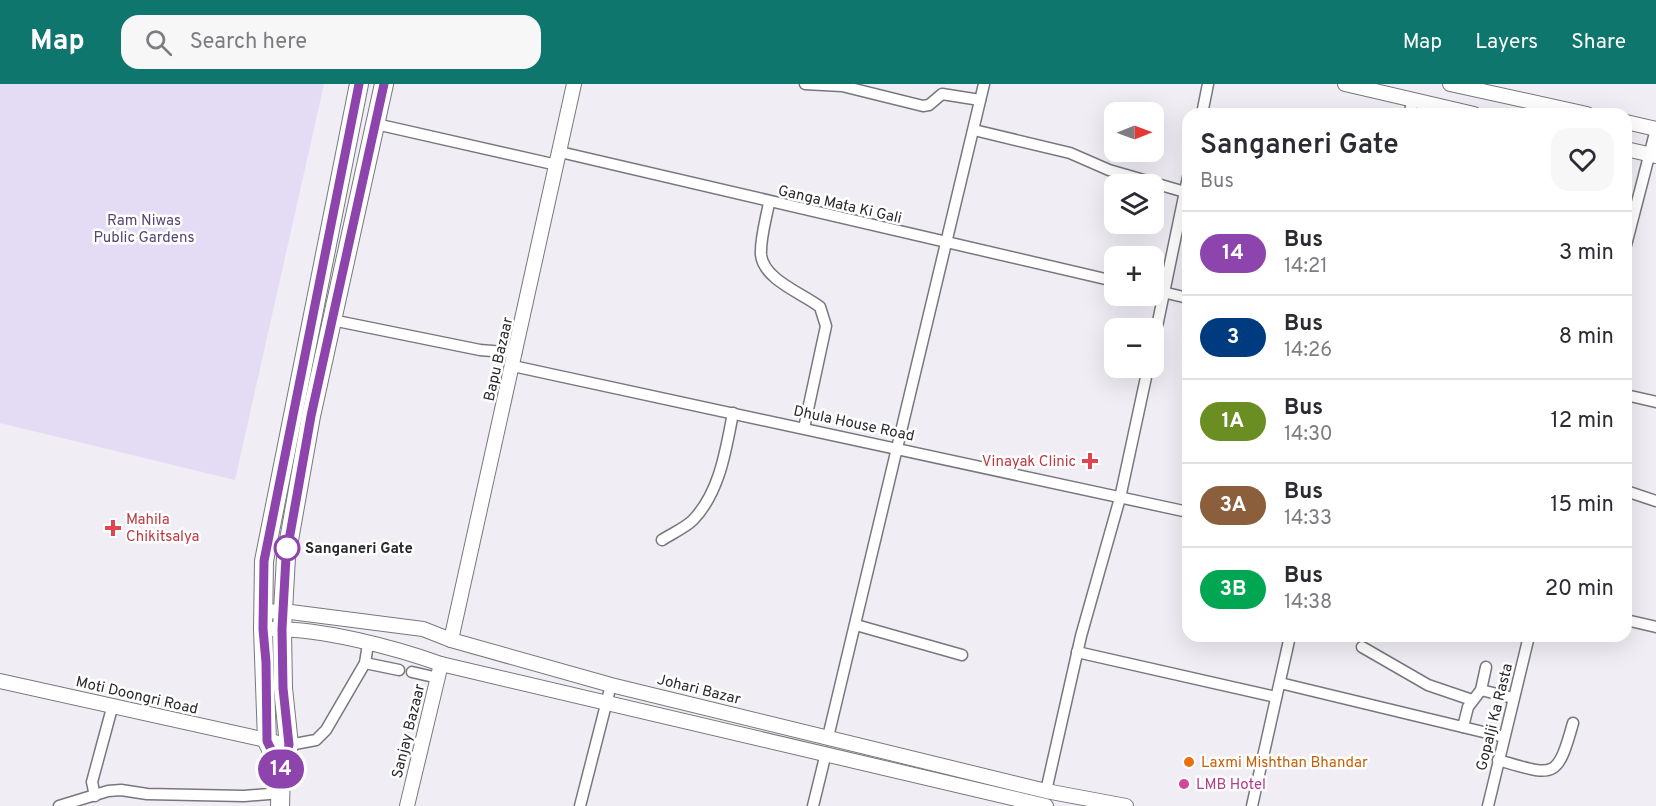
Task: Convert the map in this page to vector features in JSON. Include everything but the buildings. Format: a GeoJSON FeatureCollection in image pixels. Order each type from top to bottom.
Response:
{"type":"FeatureCollection","features":[{"type":"Feature","properties":{"kind":"highway"},"geometry":{"type":"LineString","coordinates":[[281,770],[267,741],[263,620],[264,561],[273,504],[359,84]]}},
{"type":"Feature","properties":{"kind":"highway"},"geometry":{"type":"LineString","coordinates":[[281,799],[281,770],[289,745],[283,688],[282,620],[286,557],[293,510],[332,320],[384,84]]}},
{"type":"Feature","properties":{"kind":"street","name":"Bapu Bazaar"},"geometry":{"type":"LineString","coordinates":[[451,640],[559,159],[573,84]]}},
{"type":"Feature","properties":{"kind":"street"},"geometry":{"type":"LineString","coordinates":[[805,84],[842,86],[923,106],[930,105],[942,94],[980,100]]}},
{"type":"Feature","properties":{"kind":"street"},"geometry":{"type":"LineString","coordinates":[[828,737],[984,84]]}},
{"type":"Feature","properties":{"kind":"street"},"geometry":{"type":"LineString","coordinates":[[1203,108],[1208,84]]}},
{"type":"Feature","properties":{"kind":"street"},"geometry":{"type":"LineString","coordinates":[[1345,84],[1448,108]]}},
{"type":"Feature","properties":{"kind":"street"},"geometry":{"type":"LineString","coordinates":[[1450,84],[1560,108]]}},
{"type":"Feature","properties":{"kind":"street"},"geometry":{"type":"LineString","coordinates":[[1411,108],[1413,100]]}},
{"type":"Feature","properties":{"kind":"street"},"geometry":{"type":"LineString","coordinates":[[1632,123],[1656,129],[1653,156],[1632,225]]}},
{"type":"Feature","properties":{"kind":"street","name":"Ganga Mata Ki Gali"},"geometry":{"type":"LineString","coordinates":[[376,124],[769,203],[1104,279]]}},
{"type":"Feature","properties":{"kind":"street"},"geometry":{"type":"LineString","coordinates":[[974,130],[1070,153],[1109,170],[1182,191]]}},
{"type":"Feature","properties":{"kind":"street"},"geometry":{"type":"LineString","coordinates":[[1632,151],[1653,156]]}},
{"type":"Feature","properties":{"kind":"street"},"geometry":{"type":"LineString","coordinates":[[769,203],[761,254],[765,266],[772,276],[820,307],[826,326],[804,428]]}},
{"type":"Feature","properties":{"kind":"street"},"geometry":{"type":"LineString","coordinates":[[1164,272],[1182,203]]}},
{"type":"Feature","properties":{"kind":"street"},"geometry":{"type":"LineString","coordinates":[[1164,292],[1182,297]]}},
{"type":"Feature","properties":{"kind":"street","name":"Dhula House Road"},"geometry":{"type":"LineString","coordinates":[[332,320],[480,350],[733,412],[1182,511]]}},
{"type":"Feature","properties":{"kind":"street"},"geometry":{"type":"LineString","coordinates":[[1046,791],[1077,652],[1120,498],[1146,378]]}},
{"type":"Feature","properties":{"kind":"street"},"geometry":{"type":"LineString","coordinates":[[1632,396],[1656,402]]}},
{"type":"Feature","properties":{"kind":"street"},"geometry":{"type":"LineString","coordinates":[[662,540],[693,521],[714,490],[733,412]]}},
{"type":"Feature","properties":{"kind":"street"},"geometry":{"type":"LineString","coordinates":[[1632,493],[1656,501]]}},
{"type":"Feature","properties":{"kind":"street","name":"Johari Bazar"},"geometry":{"type":"LineString","coordinates":[[263,620],[408,626],[611,685],[1046,791],[1126,806]]}},
{"type":"Feature","properties":{"kind":"street","name":"Johari Bazar"},"geometry":{"type":"LineString","coordinates":[[282,620],[368,644],[439,671],[607,702],[1039,805]]}},
{"type":"Feature","properties":{"kind":"street"},"geometry":{"type":"LineString","coordinates":[[1632,622],[1656,627]]}},
{"type":"Feature","properties":{"kind":"street"},"geometry":{"type":"LineString","coordinates":[[856,625],[962,655]]}},
{"type":"Feature","properties":{"kind":"street"},"geometry":{"type":"LineString","coordinates":[[1252,806],[1289,642]]}},
{"type":"Feature","properties":{"kind":"street","name":"Gopalji Ka Rasta"},"geometry":{"type":"LineString","coordinates":[[1488,806],[1527,642]]}},
{"type":"Feature","properties":{"kind":"street"},"geometry":{"type":"LineString","coordinates":[[289,745],[316,740],[326,730],[365,663],[368,644]]}},
{"type":"Feature","properties":{"kind":"street"},"geometry":{"type":"LineString","coordinates":[[1362,647],[1428,685],[1472,700]]}},
{"type":"Feature","properties":{"kind":"street"},"geometry":{"type":"LineString","coordinates":[[1077,652],[1276,697]]}},
{"type":"Feature","properties":{"kind":"street"},"geometry":{"type":"LineString","coordinates":[[365,663],[399,670]]}},
{"type":"Feature","properties":{"kind":"street"},"geometry":{"type":"LineString","coordinates":[[1462,727],[1472,700],[1481,690],[1486,667]]}},
{"type":"Feature","properties":{"kind":"street"},"geometry":{"type":"LineString","coordinates":[[412,672],[439,671]]}},
{"type":"Feature","properties":{"kind":"street","name":"Sanjay Bazaar"},"geometry":{"type":"LineString","coordinates":[[406,806],[439,671]]}},
{"type":"Feature","properties":{"kind":"street","name":"Moti Doongri Road"},"geometry":{"type":"LineString","coordinates":[[0,681],[112,708],[289,745]]}},
{"type":"Feature","properties":{"kind":"street"},"geometry":{"type":"LineString","coordinates":[[1280,683],[1504,737]]}},
{"type":"Feature","properties":{"kind":"street"},"geometry":{"type":"LineString","coordinates":[[580,806],[611,685]]}},
{"type":"Feature","properties":{"kind":"street"},"geometry":{"type":"LineString","coordinates":[[1481,690],[1513,698]]}},
{"type":"Feature","properties":{"kind":"street"},"geometry":{"type":"LineString","coordinates":[[693,722],[697,706]]}},
{"type":"Feature","properties":{"kind":"street"},"geometry":{"type":"LineString","coordinates":[[95,796],[92,782],[112,708]]}},
{"type":"Feature","properties":{"kind":"street"},"geometry":{"type":"LineString","coordinates":[[1498,760],[1539,772],[1555,768],[1563,758],[1573,723]]}},
{"type":"Feature","properties":{"kind":"street"},"geometry":{"type":"LineString","coordinates":[[813,806],[826,753]]}},
{"type":"Feature","properties":{"kind":"street"},"geometry":{"type":"LineString","coordinates":[[59,806],[121,790],[147,794],[281,799]]}},
{"type":"Feature","properties":{"kind":"street"},"geometry":{"type":"LineString","coordinates":[[142,806],[147,794]]}},
{"type":"Feature","properties":{"kind":"green space","name":"Ram Niwas Public Gardens"},"geometry":{"type":"Polygon","coordinates":[[[0,84],[324,84],[235,480],[0,423],[0,84]]]}},
{"type":"Feature","properties":{"kind":"bus line","name":"14"},"geometry":{"type":"LineString","coordinates":[[359,84],[310,333],[273,504],[264,561],[263,629],[266,662],[267,741],[281,770],[289,745],[283,688],[282,629],[286,557],[293,510],[311,416],[384,84]]}},
{"type":"Feature","properties":{"kind":"place","name":"Vinayak Clinic"},"geometry":{"type":"Point","coordinates":[1090,461]}},
{"type":"Feature","properties":{"kind":"place","name":"Mahila Chikitsalya"},"geometry":{"type":"Point","coordinates":[113,528]}},
{"type":"Feature","properties":{"kind":"place","name":"Sanganeri Gate"},"geometry":{"type":"Point","coordinates":[287,548]}},
{"type":"Feature","properties":{"kind":"place","name":"Laxmi Mishthan Bhandar"},"geometry":{"type":"Point","coordinates":[1189,762]}},
{"type":"Feature","properties":{"kind":"place","name":"LMB Hotel"},"geometry":{"type":"Point","coordinates":[1184,784]}}]}
